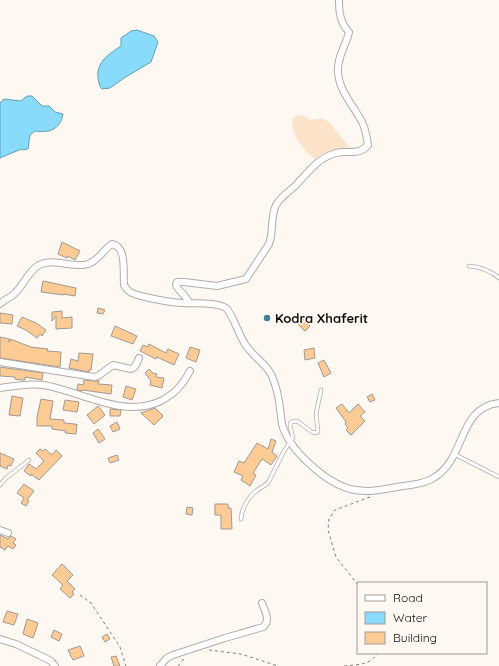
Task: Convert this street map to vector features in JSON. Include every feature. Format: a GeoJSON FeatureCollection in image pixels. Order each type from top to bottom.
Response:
{"type":"FeatureCollection","features":[{"type":"Feature","properties":{"kind":"street"},"geometry":{"type":"LineString","coordinates":[[189,303],[185,295],[177,288],[177,282],[216,286],[246,279],[269,244],[271,239],[272,219],[277,203],[302,179],[306,172],[322,159],[338,152],[360,151],[365,149],[368,145],[363,123],[339,80],[339,61],[348,32],[343,26],[340,16],[339,0]]}},
{"type":"Feature","properties":{"kind":"street"},"geometry":{"type":"LineString","coordinates":[[0,304],[13,295],[37,266],[48,262],[76,265],[88,264],[98,258],[112,244],[119,247],[122,254],[123,278],[126,289],[137,294],[175,302],[215,305],[225,308],[228,311],[245,344],[266,367],[271,375],[278,398],[281,422],[300,454],[319,472],[340,486],[355,490],[375,491],[420,483],[436,477],[449,463],[470,420],[476,412],[489,404],[499,403]]}},
{"type":"Feature","properties":{"kind":"street"},"geometry":{"type":"LineString","coordinates":[[0,362],[94,377],[98,376],[113,365],[131,369],[136,366],[139,358]]}},
{"type":"Feature","properties":{"kind":"street"},"geometry":{"type":"LineString","coordinates":[[0,388],[32,384],[43,385],[82,395],[95,400],[134,407],[157,402],[170,396],[180,386],[190,371]]}},
{"type":"Feature","properties":{"kind":"street"},"geometry":{"type":"LineString","coordinates":[[0,530],[8,533]]}},
{"type":"Feature","properties":{"kind":"street"},"geometry":{"type":"LineString","coordinates":[[160,666],[167,658],[173,655],[225,638],[263,628],[266,625],[268,618],[262,603]]}},
{"type":"Feature","properties":{"kind":"street"},"geometry":{"type":"LineString","coordinates":[[0,640],[16,644],[51,661],[55,666]]}},
{"type":"Feature","properties":{"kind":"lane"},"geometry":{"type":"LineString","coordinates":[[469,266],[480,267],[499,278]]}},
{"type":"Feature","properties":{"kind":"lane"},"geometry":{"type":"LineString","coordinates":[[241,518],[245,504],[256,491],[266,485],[269,481],[282,455],[293,438],[290,426],[291,422],[297,421],[312,432],[318,432],[316,414],[321,390]]}},
{"type":"Feature","properties":{"kind":"lane"},"geometry":{"type":"LineString","coordinates":[[454,454],[499,477]]}},
{"type":"Feature","properties":{"kind":"lane"},"geometry":{"type":"LineString","coordinates":[[0,485],[5,479],[29,460]]}},
{"type":"Feature","properties":{"kind":"path"},"geometry":{"type":"LineString","coordinates":[[357,584],[336,557],[328,530],[329,519],[335,510],[370,498],[375,491]]}},
{"type":"Feature","properties":{"kind":"path"},"geometry":{"type":"LineString","coordinates":[[80,595],[91,603],[120,647],[126,666]]}},
{"type":"Feature","properties":{"kind":"path"},"geometry":{"type":"LineString","coordinates":[[207,650],[241,654],[278,666]]}},
{"type":"Feature","properties":{"kind":"path"},"geometry":{"type":"LineString","coordinates":[[344,666],[366,665],[372,662],[377,654]]}},
{"type":"Feature","properties":{"kind":"path"},"geometry":{"type":"LineString","coordinates":[[178,666],[188,656]]}},
{"type":"Feature","properties":{"kind":"shaded area"},"geometry":{"type":"Polygon","coordinates":[[[300,115],[310,120],[322,118],[329,122],[351,149],[332,150],[315,159],[302,147],[294,131],[292,119],[300,115]]]}},
{"type":"Feature","properties":{"kind":"water"},"geometry":{"type":"Polygon","coordinates":[[[137,30],[154,36],[158,42],[151,62],[110,88],[102,89],[98,78],[101,63],[108,55],[121,46],[121,38],[131,31],[137,30]]]}},
{"type":"Feature","properties":{"kind":"water"},"geometry":{"type":"Polygon","coordinates":[[[27,96],[32,96],[42,106],[49,106],[55,112],[63,114],[62,119],[57,127],[49,131],[35,131],[30,135],[28,149],[19,150],[0,158],[0,103],[4,99],[21,101],[27,96]]]}},
{"type":"Feature","properties":{"kind":"building"},"geometry":{"type":"Polygon","coordinates":[[[62,242],[80,251],[75,260],[68,256],[67,258],[58,254],[62,242]]]}},
{"type":"Feature","properties":{"kind":"building"},"geometry":{"type":"Polygon","coordinates":[[[43,281],[76,288],[75,296],[41,292],[43,281]]]}},
{"type":"Feature","properties":{"kind":"building"},"geometry":{"type":"Polygon","coordinates":[[[98,308],[105,310],[103,314],[97,313],[98,308]]]}},
{"type":"Feature","properties":{"kind":"building"},"geometry":{"type":"Polygon","coordinates":[[[62,311],[62,318],[72,317],[72,328],[56,329],[56,316],[52,321],[52,312],[62,311]]]}},
{"type":"Feature","properties":{"kind":"building"},"geometry":{"type":"Polygon","coordinates":[[[0,313],[13,315],[12,324],[0,323],[0,313]]]}},
{"type":"Feature","properties":{"kind":"building"},"geometry":{"type":"Polygon","coordinates":[[[22,317],[36,323],[46,330],[42,336],[40,334],[37,338],[26,330],[17,326],[22,317]]]}},
{"type":"Feature","properties":{"kind":"building"},"geometry":{"type":"Polygon","coordinates":[[[301,317],[310,326],[305,331],[296,322],[301,317]]]}},
{"type":"Feature","properties":{"kind":"building"},"geometry":{"type":"Polygon","coordinates":[[[115,326],[137,336],[133,344],[111,336],[115,326]]]}},
{"type":"Feature","properties":{"kind":"building"},"geometry":{"type":"Polygon","coordinates":[[[0,337],[9,339],[9,342],[10,339],[31,347],[48,349],[47,351],[61,352],[60,367],[0,358],[0,337]]]}},
{"type":"Feature","properties":{"kind":"building"},"geometry":{"type":"Polygon","coordinates":[[[149,344],[166,353],[168,349],[179,354],[174,365],[157,357],[156,359],[140,351],[143,345],[148,347],[149,344]]]}},
{"type":"Feature","properties":{"kind":"building"},"geometry":{"type":"Polygon","coordinates":[[[190,347],[200,350],[196,362],[186,358],[190,347]]]}},
{"type":"Feature","properties":{"kind":"building"},"geometry":{"type":"Polygon","coordinates":[[[314,348],[315,358],[305,360],[304,350],[314,348]]]}},
{"type":"Feature","properties":{"kind":"building"},"geometry":{"type":"Polygon","coordinates":[[[79,353],[93,354],[91,370],[89,370],[89,372],[69,368],[71,359],[78,361],[79,353]]]}},
{"type":"Feature","properties":{"kind":"building"},"geometry":{"type":"Polygon","coordinates":[[[324,360],[331,373],[324,377],[318,363],[324,360]]]}},
{"type":"Feature","properties":{"kind":"building"},"geometry":{"type":"Polygon","coordinates":[[[0,367],[43,373],[42,380],[25,377],[25,380],[21,380],[15,379],[15,377],[0,376],[0,367]]]}},
{"type":"Feature","properties":{"kind":"building"},"geometry":{"type":"Polygon","coordinates":[[[149,369],[153,373],[157,374],[156,377],[164,378],[162,388],[150,385],[151,381],[145,373],[149,369]]]}},
{"type":"Feature","properties":{"kind":"building"},"geometry":{"type":"Polygon","coordinates":[[[84,380],[99,381],[98,384],[112,385],[111,394],[77,390],[78,384],[83,385],[84,380]]]}},
{"type":"Feature","properties":{"kind":"building"},"geometry":{"type":"Polygon","coordinates":[[[126,386],[136,389],[132,400],[123,397],[126,386]]]}},
{"type":"Feature","properties":{"kind":"building"},"geometry":{"type":"Polygon","coordinates":[[[372,394],[375,400],[370,402],[367,397],[372,394]]]}},
{"type":"Feature","properties":{"kind":"building"},"geometry":{"type":"Polygon","coordinates":[[[12,396],[23,398],[20,416],[9,415],[12,396]]]}},
{"type":"Feature","properties":{"kind":"building"},"geometry":{"type":"Polygon","coordinates":[[[41,399],[53,401],[50,419],[64,420],[64,423],[77,424],[76,434],[65,433],[66,431],[52,429],[52,426],[37,426],[37,417],[41,399]]]}},
{"type":"Feature","properties":{"kind":"building"},"geometry":{"type":"Polygon","coordinates":[[[65,400],[79,402],[77,412],[63,410],[65,400]]]}},
{"type":"Feature","properties":{"kind":"building"},"geometry":{"type":"Polygon","coordinates":[[[342,404],[349,413],[358,404],[365,412],[360,416],[365,421],[351,435],[346,430],[348,428],[345,424],[346,422],[336,408],[342,404]]]}},
{"type":"Feature","properties":{"kind":"building"},"geometry":{"type":"Polygon","coordinates":[[[98,406],[105,415],[94,424],[87,415],[98,406]]]}},
{"type":"Feature","properties":{"kind":"building"},"geometry":{"type":"Polygon","coordinates":[[[155,408],[163,416],[154,425],[141,413],[155,408]]]}},
{"type":"Feature","properties":{"kind":"building"},"geometry":{"type":"Polygon","coordinates":[[[110,409],[121,410],[120,416],[110,416],[110,409]]]}},
{"type":"Feature","properties":{"kind":"building"},"geometry":{"type":"Polygon","coordinates":[[[117,422],[120,429],[113,432],[110,426],[117,422]]]}},
{"type":"Feature","properties":{"kind":"building"},"geometry":{"type":"Polygon","coordinates":[[[98,429],[105,439],[99,443],[93,433],[98,429]]]}},
{"type":"Feature","properties":{"kind":"building"},"geometry":{"type":"Polygon","coordinates":[[[271,439],[276,441],[272,452],[277,456],[271,465],[262,459],[253,473],[256,475],[250,486],[241,480],[243,476],[234,472],[239,461],[244,463],[257,443],[268,449],[271,439]]]}},
{"type":"Feature","properties":{"kind":"building"},"geometry":{"type":"Polygon","coordinates":[[[40,449],[43,451],[45,449],[52,455],[56,450],[62,456],[39,480],[24,471],[29,464],[36,469],[44,461],[36,453],[40,449]]]}},
{"type":"Feature","properties":{"kind":"building"},"geometry":{"type":"Polygon","coordinates":[[[0,453],[14,459],[11,466],[8,465],[7,469],[0,466],[0,453]]]}},
{"type":"Feature","properties":{"kind":"building"},"geometry":{"type":"Polygon","coordinates":[[[117,455],[119,460],[110,463],[108,458],[117,455]]]}},
{"type":"Feature","properties":{"kind":"building"},"geometry":{"type":"Polygon","coordinates":[[[24,484],[34,491],[27,500],[29,501],[26,506],[21,503],[24,498],[17,493],[24,484]]]}},
{"type":"Feature","properties":{"kind":"building"},"geometry":{"type":"Polygon","coordinates":[[[215,504],[228,504],[228,508],[231,508],[232,529],[221,529],[221,515],[215,515],[215,504]]]}},
{"type":"Feature","properties":{"kind":"building"},"geometry":{"type":"Polygon","coordinates":[[[187,507],[193,508],[192,515],[186,514],[187,507]]]}},
{"type":"Feature","properties":{"kind":"building"},"geometry":{"type":"Polygon","coordinates":[[[0,535],[8,539],[11,536],[16,539],[13,543],[16,545],[13,549],[8,546],[5,550],[0,547],[0,535]]]}},
{"type":"Feature","properties":{"kind":"building"},"geometry":{"type":"Polygon","coordinates":[[[62,564],[73,575],[67,581],[75,589],[72,592],[74,594],[70,598],[60,589],[63,585],[52,575],[62,564]]]}},
{"type":"Feature","properties":{"kind":"building"},"geometry":{"type":"Polygon","coordinates":[[[7,611],[18,614],[14,625],[3,622],[7,611]]]}},
{"type":"Feature","properties":{"kind":"building"},"geometry":{"type":"Polygon","coordinates":[[[27,619],[38,623],[33,638],[23,634],[27,619]]]}},
{"type":"Feature","properties":{"kind":"building"},"geometry":{"type":"Polygon","coordinates":[[[54,630],[62,634],[59,641],[51,637],[54,630]]]}},
{"type":"Feature","properties":{"kind":"building"},"geometry":{"type":"Polygon","coordinates":[[[107,634],[110,639],[105,642],[102,637],[107,634]]]}},
{"type":"Feature","properties":{"kind":"building"},"geometry":{"type":"Polygon","coordinates":[[[80,646],[84,656],[73,660],[68,650],[80,646]]]}},
{"type":"Feature","properties":{"kind":"building"},"geometry":{"type":"Polygon","coordinates":[[[116,656],[120,666],[114,666],[111,657],[116,656]]]}},
{"type":"Feature","properties":{"kind":"place","name":"Kodra Xhaferit"},"geometry":{"type":"Point","coordinates":[267,318]}}]}
